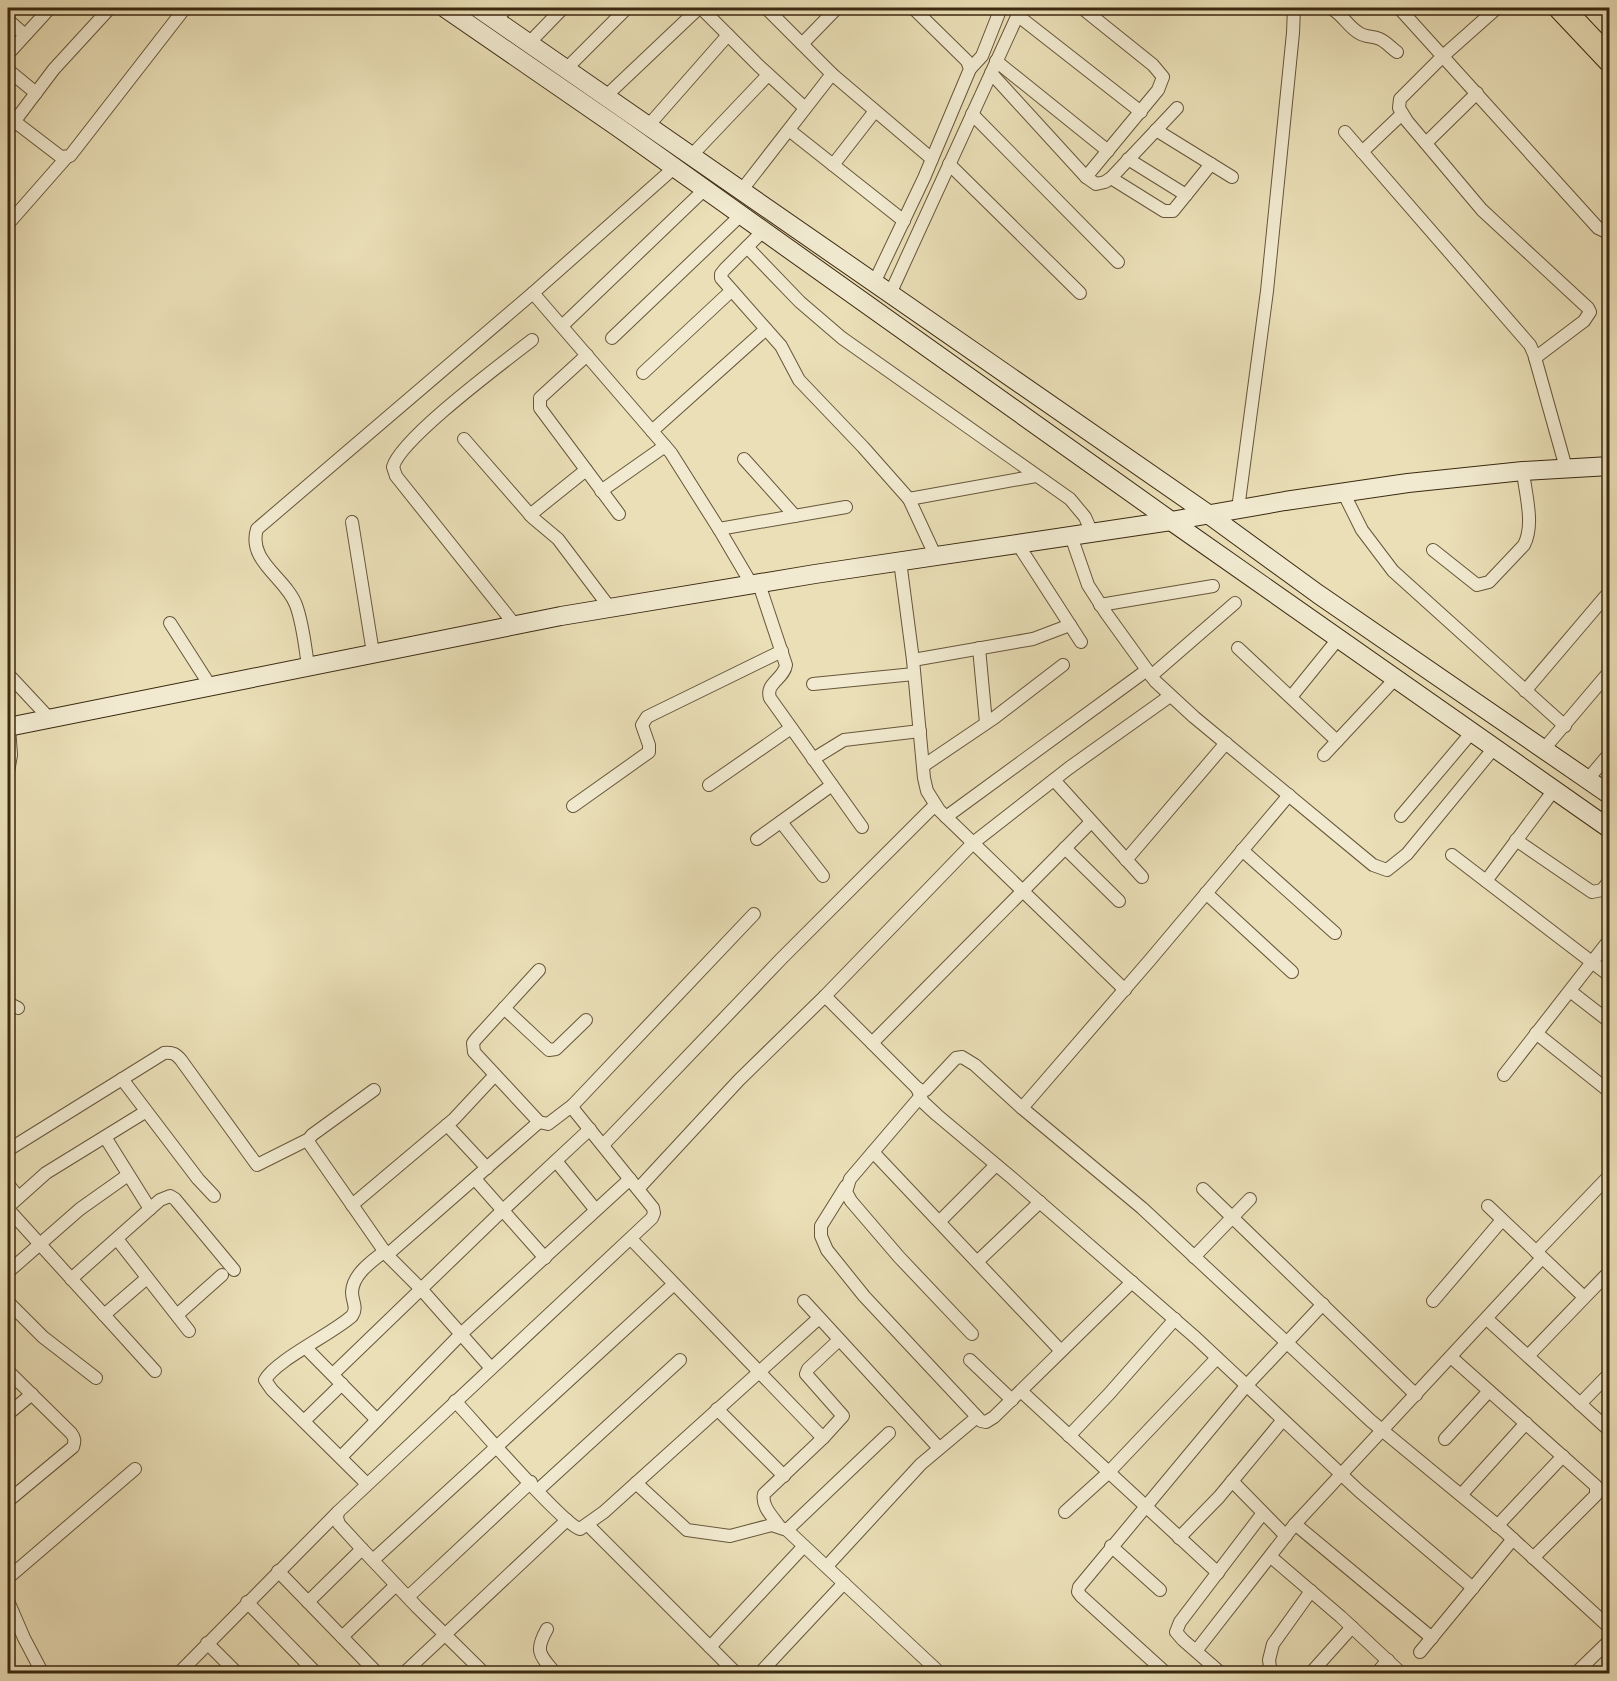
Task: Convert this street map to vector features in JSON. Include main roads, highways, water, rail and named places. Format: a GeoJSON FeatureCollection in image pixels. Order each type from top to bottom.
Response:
{"type":"FeatureCollection","features":[{"type":"Feature","properties":{"kind":"highway"},"geometry":{"type":"LineString","coordinates":[[1562,8],[1610,60]]}}]}
